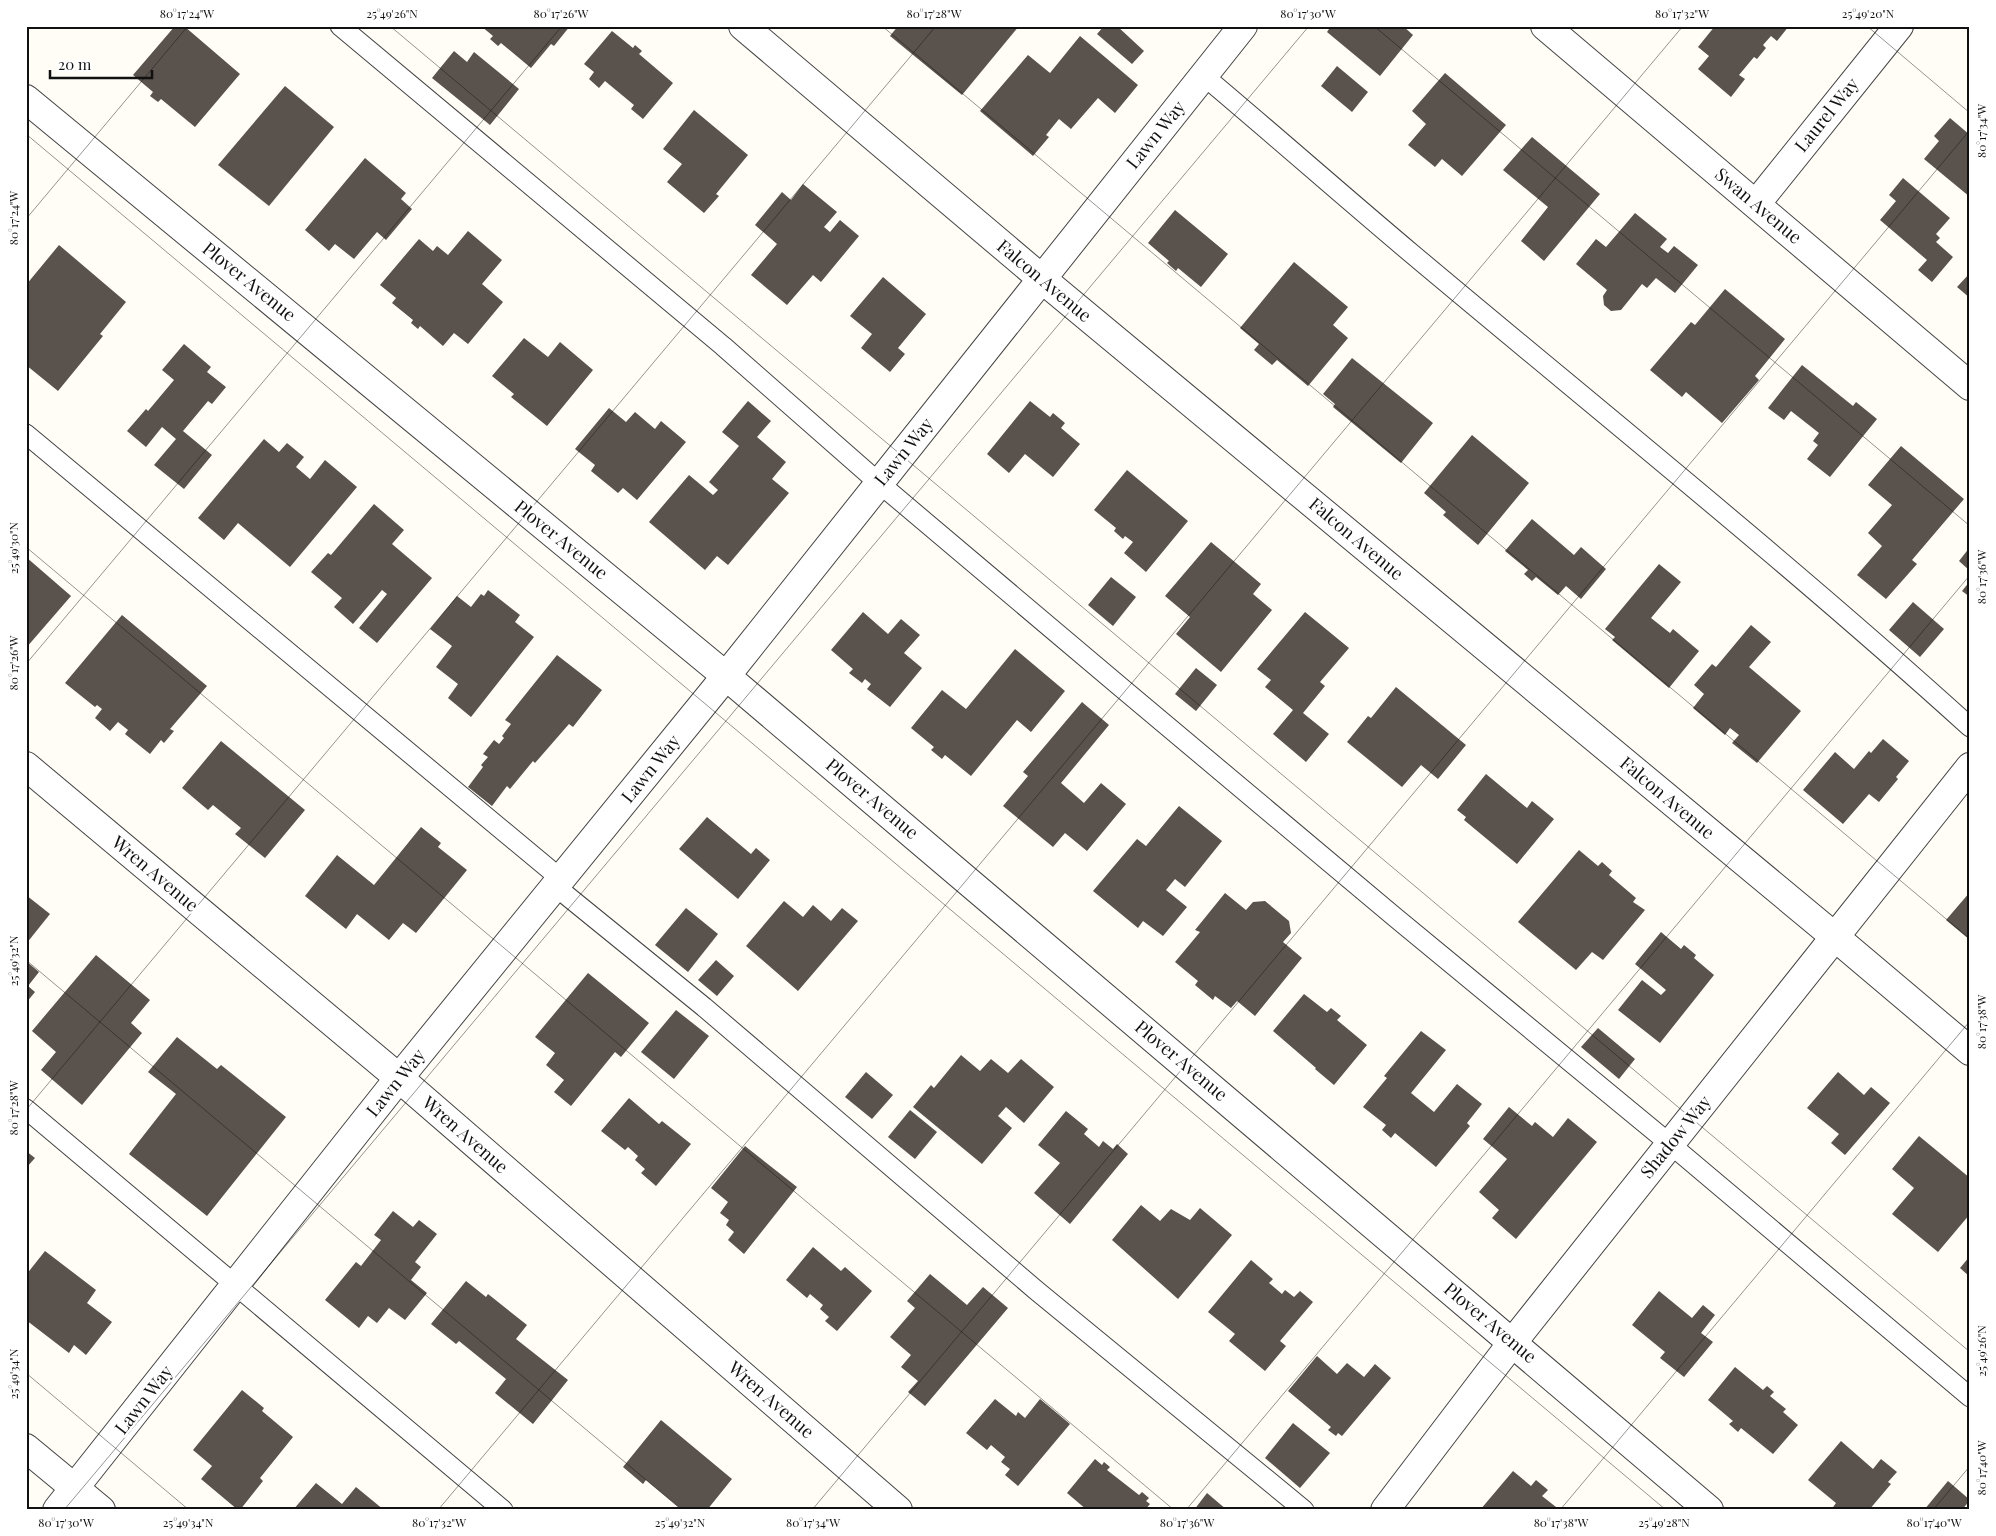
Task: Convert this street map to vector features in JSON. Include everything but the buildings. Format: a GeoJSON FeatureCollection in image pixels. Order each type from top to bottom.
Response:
{"type":"FeatureCollection","features":[{"type":"Feature","properties":{"kind":"street","name":"Falcon Avenue"},"geometry":{"type":"LineString","coordinates":[[743,26],[1042,279],[1970,1051]]}},
{"type":"Feature","properties":{"kind":"street","name":"Lawn Way"},"geometry":{"type":"LineString","coordinates":[[57,1510],[400,1078],[726,676],[1243,26]]}},
{"type":"Feature","properties":{"kind":"street","name":"Swan Avenue"},"geometry":{"type":"LineString","coordinates":[[1545,26],[1756,204],[1967,378]]}},
{"type":"Feature","properties":{"kind":"street","name":"Laurel Way"},"geometry":{"type":"LineString","coordinates":[[1756,204],[1899,26]]}},
{"type":"Feature","properties":{"kind":"street","name":"Plover Avenue"},"geometry":{"type":"LineString","coordinates":[[26,99],[726,676],[1709,1510]]}},
{"type":"Feature","properties":{"kind":"street","name":"Wren Avenue"},"geometry":{"type":"LineString","coordinates":[[26,766],[400,1078],[898,1510]]}},
{"type":"Feature","properties":{"kind":"street","name":"Shadow Way"},"geometry":{"type":"LineString","coordinates":[[1385,1510],[1512,1342],[1970,767]]}},
{"type":"Feature","properties":{"kind":"street"},"geometry":{"type":"LineString","coordinates":[[26,1448],[101,1510]]}},
{"type":"Feature","properties":{"kind":"lane"},"geometry":{"type":"LineString","coordinates":[[340,26],[723,346],[879,483],[1396,918],[1670,1144],[1970,1397]]}},
{"type":"Feature","properties":{"kind":"lane"},"geometry":{"type":"LineString","coordinates":[[1204,76],[1410,252],[1731,518],[1970,727]]}},
{"type":"Feature","properties":{"kind":"lane"},"geometry":{"type":"LineString","coordinates":[[26,434],[1037,1291],[1304,1510]]}},
{"type":"Feature","properties":{"kind":"lane"},"geometry":{"type":"LineString","coordinates":[[26,1109],[503,1510]]}}]}
